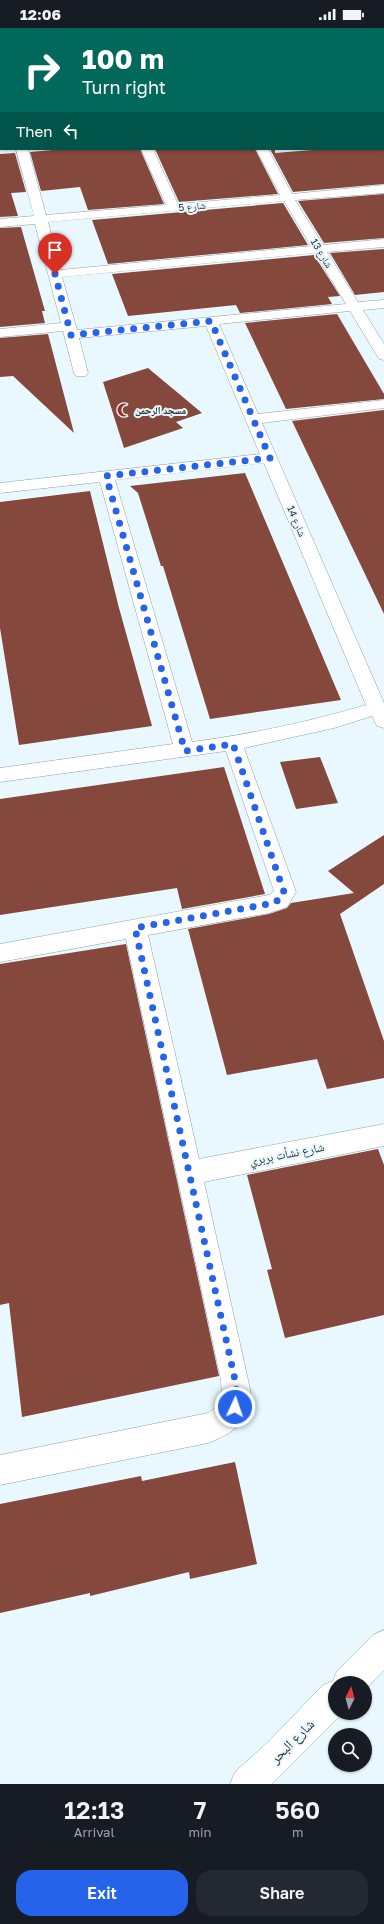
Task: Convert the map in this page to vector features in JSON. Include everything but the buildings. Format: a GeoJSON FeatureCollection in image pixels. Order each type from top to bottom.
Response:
{"type":"FeatureCollection","features":[{"type":"Feature","properties":{"kind":"street"},"geometry":{"type":"LineString","coordinates":[[22,150],[82,373]]}},
{"type":"Feature","properties":{"kind":"street"},"geometry":{"type":"LineString","coordinates":[[147,150],[174,208]]}},
{"type":"Feature","properties":{"kind":"street","name":"شارع 13"},"geometry":{"type":"LineString","coordinates":[[263,150],[288,198],[384,356]]}},
{"type":"Feature","properties":{"kind":"street","name":"شارع 5"},"geometry":{"type":"LineString","coordinates":[[0,223],[384,189]]}},
{"type":"Feature","properties":{"kind":"street"},"geometry":{"type":"LineString","coordinates":[[55,274],[384,243]]}},
{"type":"Feature","properties":{"kind":"street"},"geometry":{"type":"LineString","coordinates":[[0,333],[211,321],[384,304]]}},
{"type":"Feature","properties":{"kind":"street","name":"شارع 14"},"geometry":{"type":"LineString","coordinates":[[211,321],[380,714]]}},
{"type":"Feature","properties":{"kind":"street"},"geometry":{"type":"LineString","coordinates":[[254,419],[384,404]]}},
{"type":"Feature","properties":{"kind":"street"},"geometry":{"type":"LineString","coordinates":[[0,488],[270,458]]}},
{"type":"Feature","properties":{"kind":"street"},"geometry":{"type":"LineString","coordinates":[[106,476],[185,751]]}},
{"type":"Feature","properties":{"kind":"street"},"geometry":{"type":"LineString","coordinates":[[0,775],[233,744],[380,714]]}},
{"type":"Feature","properties":{"kind":"street"},"geometry":{"type":"LineString","coordinates":[[0,953],[274,903],[282,897],[284,892],[283,885],[233,744]]}},
{"type":"Feature","properties":{"kind":"street"},"geometry":{"type":"LineString","coordinates":[[0,1470],[220,1425],[229,1417],[235,1407],[237,1394],[235,1380],[135,928]]}},
{"type":"Feature","properties":{"kind":"street","name":"شارع نشأت بربري"},"geometry":{"type":"LineString","coordinates":[[189,1173],[384,1135]]}},
{"type":"Feature","properties":{"kind":"street"},"geometry":{"type":"LineString","coordinates":[[356,1676],[384,1646]]}},
{"type":"Feature","properties":{"kind":"street","name":"شارع البحر"},"geometry":{"type":"LineString","coordinates":[[247,1784],[280,1754],[328,1704]]}},
{"type":"Feature","properties":{"kind":"place","name":"مسجد الرحمن"},"geometry":{"type":"Point","coordinates":[124,410]}},
{"type":"Feature","properties":{"kind":"route"},"geometry":{"type":"LineString","coordinates":[[55,274],[71,335],[211,321],[270,458],[106,476],[185,751],[233,744],[283,885],[284,892],[279,901],[274,903],[135,928],[235,1380],[237,1394],[235,1407]]}}]}
